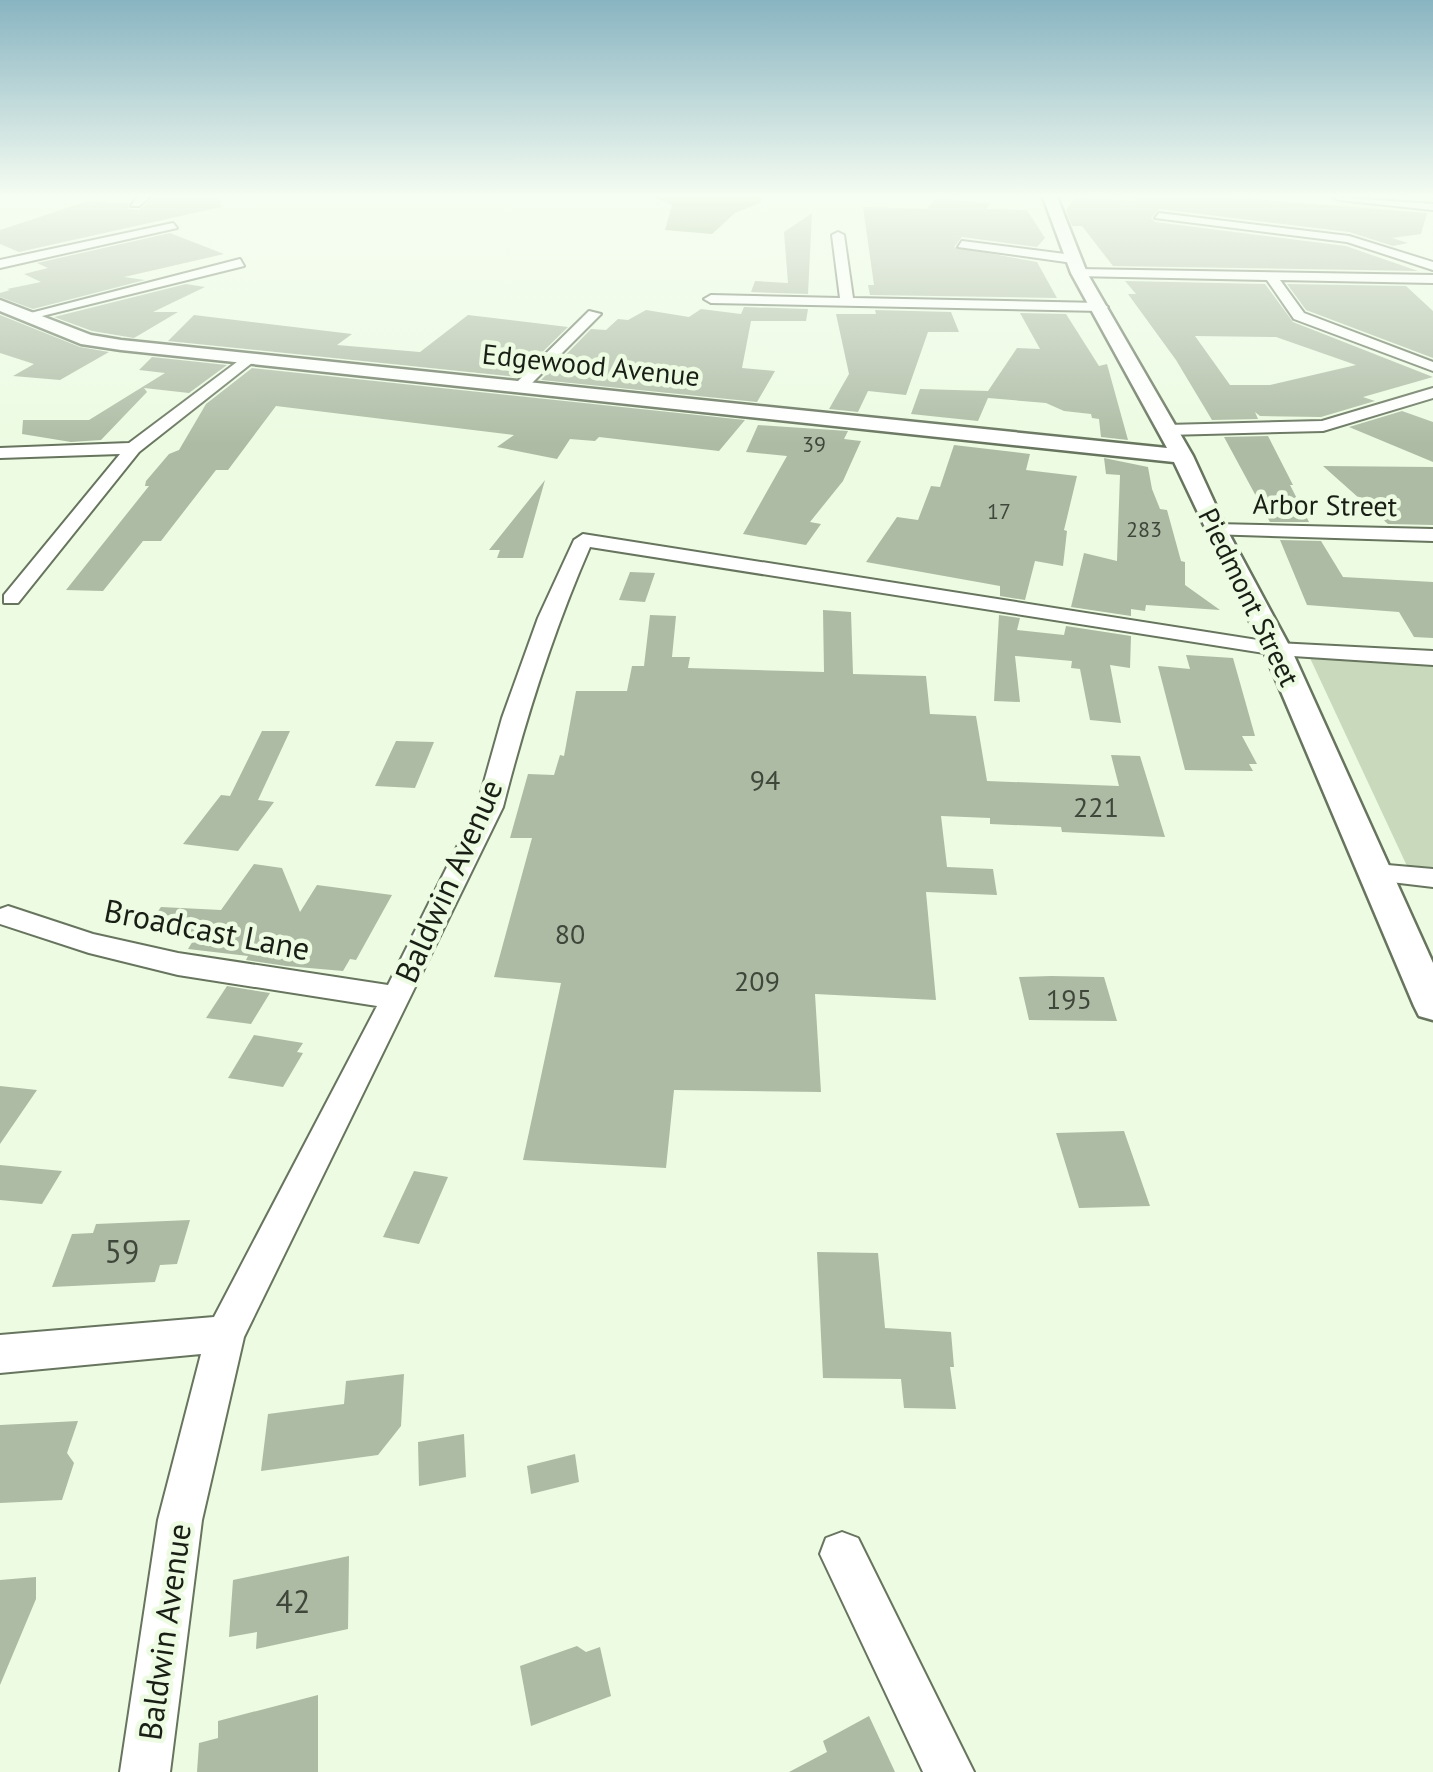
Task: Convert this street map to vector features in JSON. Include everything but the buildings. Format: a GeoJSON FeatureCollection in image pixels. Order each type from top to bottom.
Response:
{"type":"FeatureCollection","features":[{"type":"Feature","properties":{"kind":"street"},"geometry":{"type":"LineString","coordinates":[[26,316],[173,280]]}},
{"type":"Feature","properties":{"kind":"street"},"geometry":{"type":"LineString","coordinates":[[844,280],[847,302]]}},
{"type":"Feature","properties":{"kind":"street","name":"Piedmont Street"},"geometry":{"type":"LineString","coordinates":[[1084,280],[1174,443],[1277,649],[1433,1006]]}},
{"type":"Feature","properties":{"kind":"street"},"geometry":{"type":"LineString","coordinates":[[1273,280],[1299,316],[1433,367]]}},
{"type":"Feature","properties":{"kind":"street"},"geometry":{"type":"LineString","coordinates":[[711,299],[1101,307]]}},
{"type":"Feature","properties":{"kind":"street","name":"Edgewood Avenue"},"geometry":{"type":"LineString","coordinates":[[0,304],[87,340],[522,385],[1174,443]]}},
{"type":"Feature","properties":{"kind":"street"},"geometry":{"type":"LineString","coordinates":[[522,385],[594,314]]}},
{"type":"Feature","properties":{"kind":"street"},"geometry":{"type":"LineString","coordinates":[[11,599],[133,448],[250,358]]}},
{"type":"Feature","properties":{"kind":"street"},"geometry":{"type":"LineString","coordinates":[[1174,443],[1323,426],[1433,393]]}},
{"type":"Feature","properties":{"kind":"street"},"geometry":{"type":"LineString","coordinates":[[0,453],[133,448]]}},
{"type":"Feature","properties":{"kind":"street","name":"Arbor Street"},"geometry":{"type":"LineString","coordinates":[[1215,530],[1433,535]]}},
{"type":"Feature","properties":{"kind":"street","name":"Baldwin Avenue"},"geometry":{"type":"LineString","coordinates":[[145,1772],[180,1520],[225,1334],[490,807],[514,718],[548,618],[582,540],[1277,649]]}},
{"type":"Feature","properties":{"kind":"street"},"geometry":{"type":"LineString","coordinates":[[1277,649],[1433,658]]}},
{"type":"Feature","properties":{"kind":"street"},"geometry":{"type":"LineString","coordinates":[[1376,873],[1433,878]]}},
{"type":"Feature","properties":{"kind":"street","name":"Broadcast Lane"},"geometry":{"type":"LineString","coordinates":[[8,916],[89,943],[178,964],[396,998]]}},
{"type":"Feature","properties":{"kind":"street"},"geometry":{"type":"LineString","coordinates":[[0,1354],[225,1334]]}},
{"type":"Feature","properties":{"kind":"street"},"geometry":{"type":"LineString","coordinates":[[842,1554],[949,1772]]}},
{"type":"Feature","properties":{"kind":"shaded area"},"geometry":{"type":"Polygon","coordinates":[[[1310,658],[1433,665],[1433,867],[1407,866],[1310,658]]]}}]}
